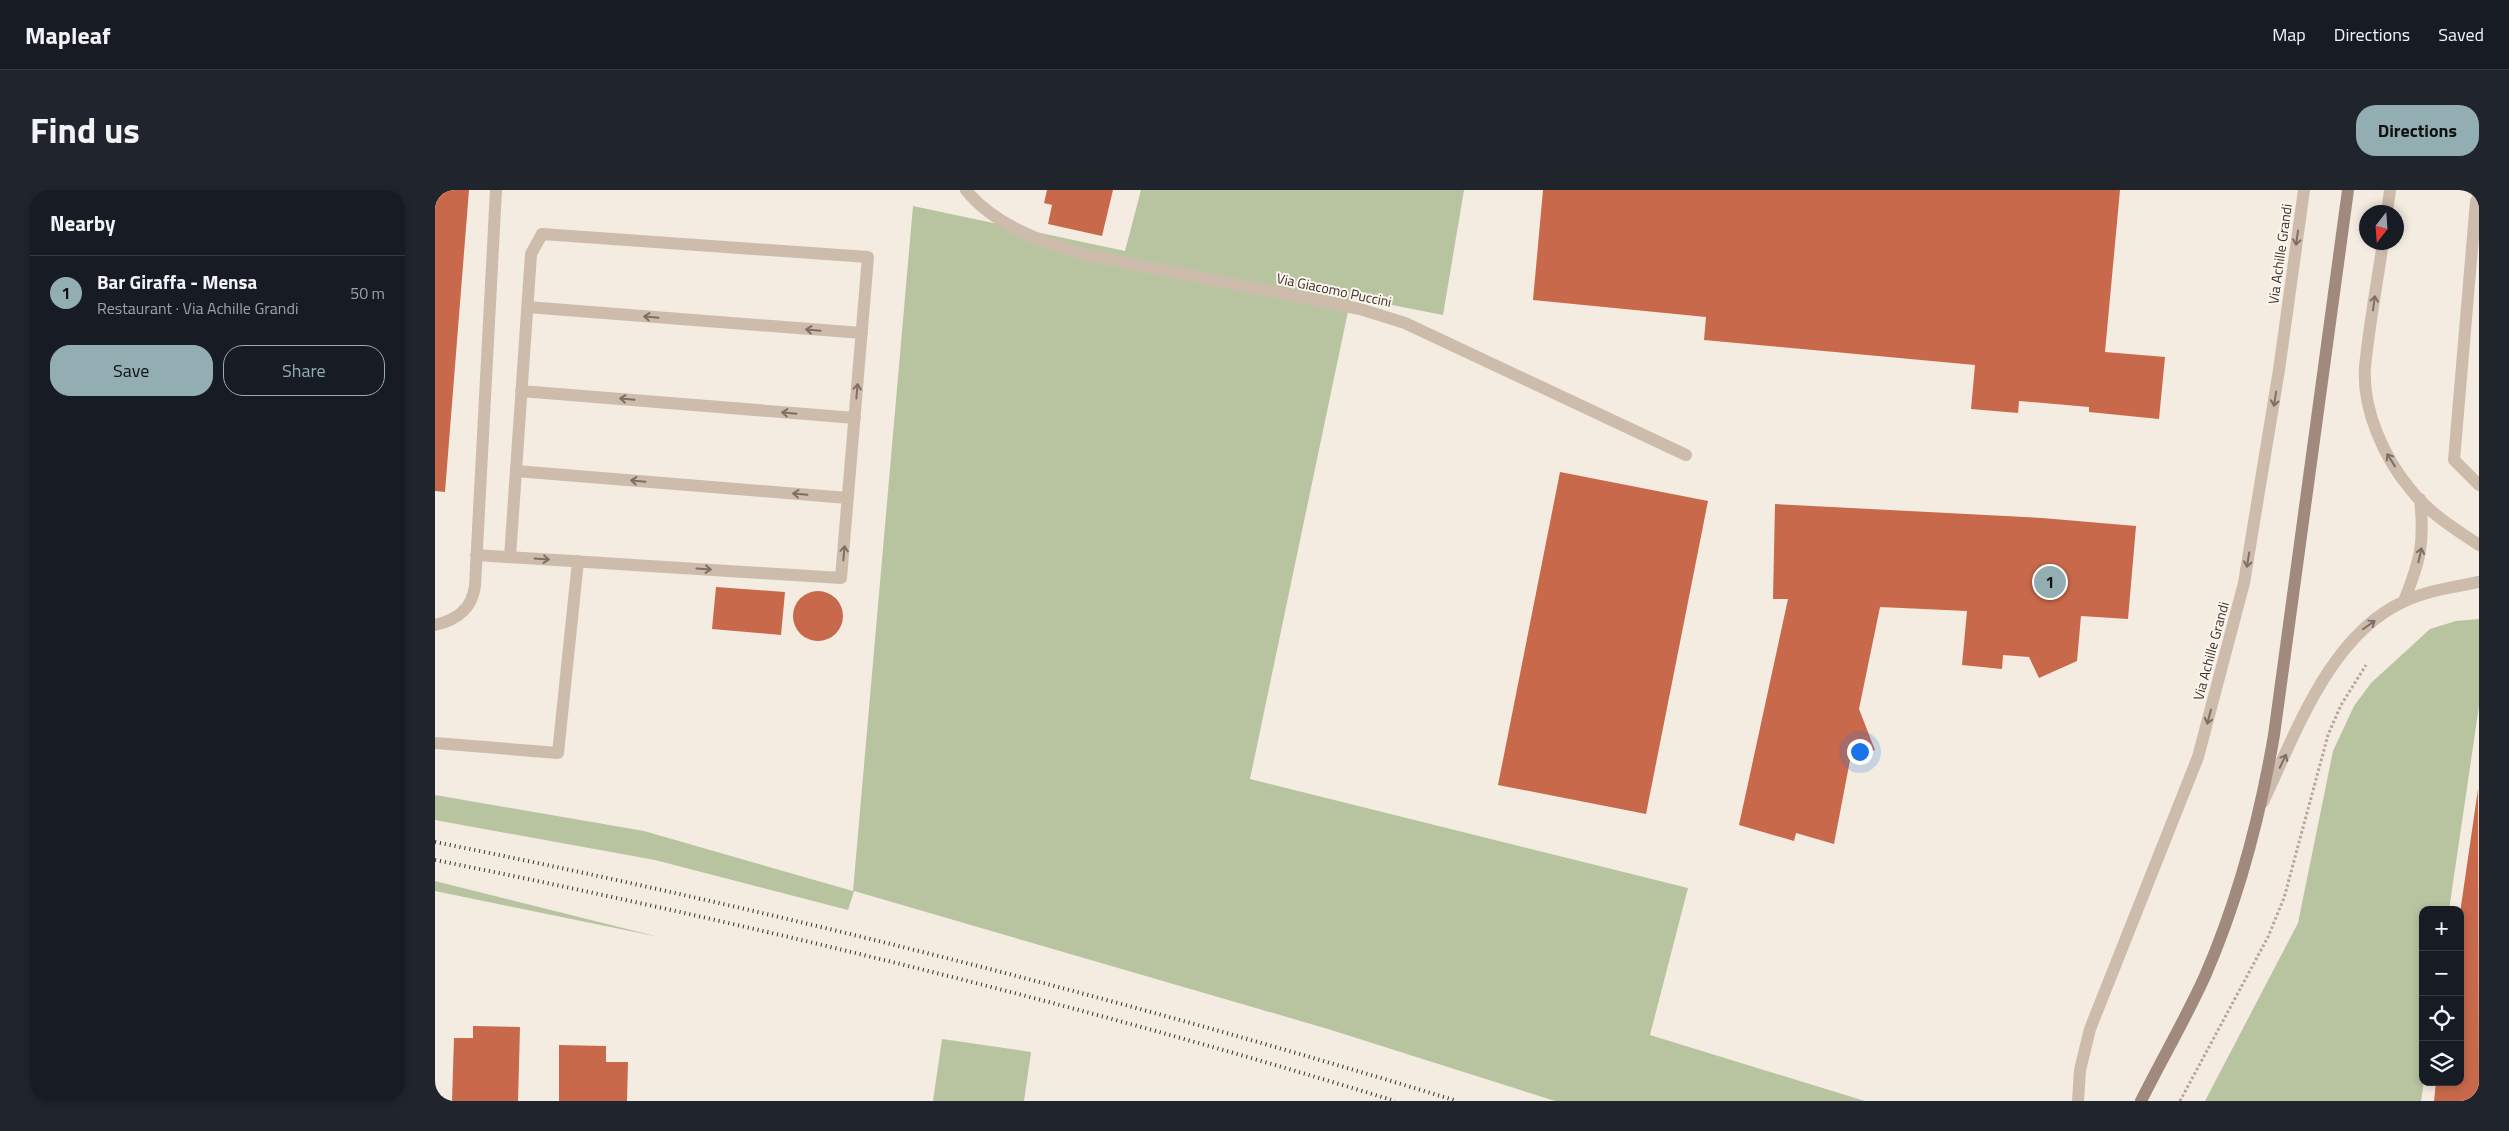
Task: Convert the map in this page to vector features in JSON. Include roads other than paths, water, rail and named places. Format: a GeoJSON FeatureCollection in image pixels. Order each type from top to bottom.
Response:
{"type":"FeatureCollection","features":[{"type":"Feature","properties":{"kind":"main road"},"geometry":{"type":"LineString","coordinates":[[2141,1101],[2205,976],[2241,880],[2262,804],[2274,735],[2348,190]]}},
{"type":"Feature","properties":{"kind":"street"},"geometry":{"type":"LineString","coordinates":[[435,625],[453,620],[469,605],[475,586],[497,190]]}},
{"type":"Feature","properties":{"kind":"street","name":"Via Giacomo Puccini"},"geometry":{"type":"LineString","coordinates":[[966,190],[980,205],[999,219],[1042,240],[1077,253],[1360,309],[1405,323],[1686,455]]}},
{"type":"Feature","properties":{"kind":"street","name":"Via Achille Grandi"},"geometry":{"type":"LineString","coordinates":[[2077,1101],[2080,1070],[2090,1029],[2198,757],[2244,583],[2279,370],[2303,190]]}},
{"type":"Feature","properties":{"kind":"street"},"geometry":{"type":"LineString","coordinates":[[2388,205],[2390,190]]}},
{"type":"Feature","properties":{"kind":"street"},"geometry":{"type":"LineString","coordinates":[[2479,198],[2476,201],[2454,460],[2479,485]]}},
{"type":"Feature","properties":{"kind":"street"},"geometry":{"type":"LineString","coordinates":[[476,555],[841,578],[869,256],[542,234],[531,254],[510,557]]}},
{"type":"Feature","properties":{"kind":"street"},"geometry":{"type":"LineString","coordinates":[[2382,250],[2365,369],[2368,407],[2387,454],[2411,490],[2446,523],[2479,545]]}},
{"type":"Feature","properties":{"kind":"street"},"geometry":{"type":"LineString","coordinates":[[527,307],[862,333]]}},
{"type":"Feature","properties":{"kind":"street"},"geometry":{"type":"LineString","coordinates":[[521,391],[855,418]]}},
{"type":"Feature","properties":{"kind":"street"},"geometry":{"type":"LineString","coordinates":[[516,471],[848,498]]}},
{"type":"Feature","properties":{"kind":"street"},"geometry":{"type":"LineString","coordinates":[[2404,601],[2421,552],[2423,526],[2420,499]]}},
{"type":"Feature","properties":{"kind":"street"},"geometry":{"type":"LineString","coordinates":[[435,743],[558,753],[578,561]]}},
{"type":"Feature","properties":{"kind":"street"},"geometry":{"type":"LineString","coordinates":[[2262,804],[2309,706],[2344,649],[2364,628],[2404,601],[2440,589],[2479,582]]}},
{"type":"Feature","properties":{"kind":"railway"},"geometry":{"type":"LineString","coordinates":[[435,842],[693,897],[949,959],[1204,1027],[1457,1101]]}},
{"type":"Feature","properties":{"kind":"railway"},"geometry":{"type":"LineString","coordinates":[[435,860],[677,911],[1038,999],[1277,1065],[1395,1101]]}},
{"type":"Feature","properties":{"kind":"place","name":"Bar Giraffa - Mensa"},"geometry":{"type":"Point","coordinates":[2050,582]}}]}
